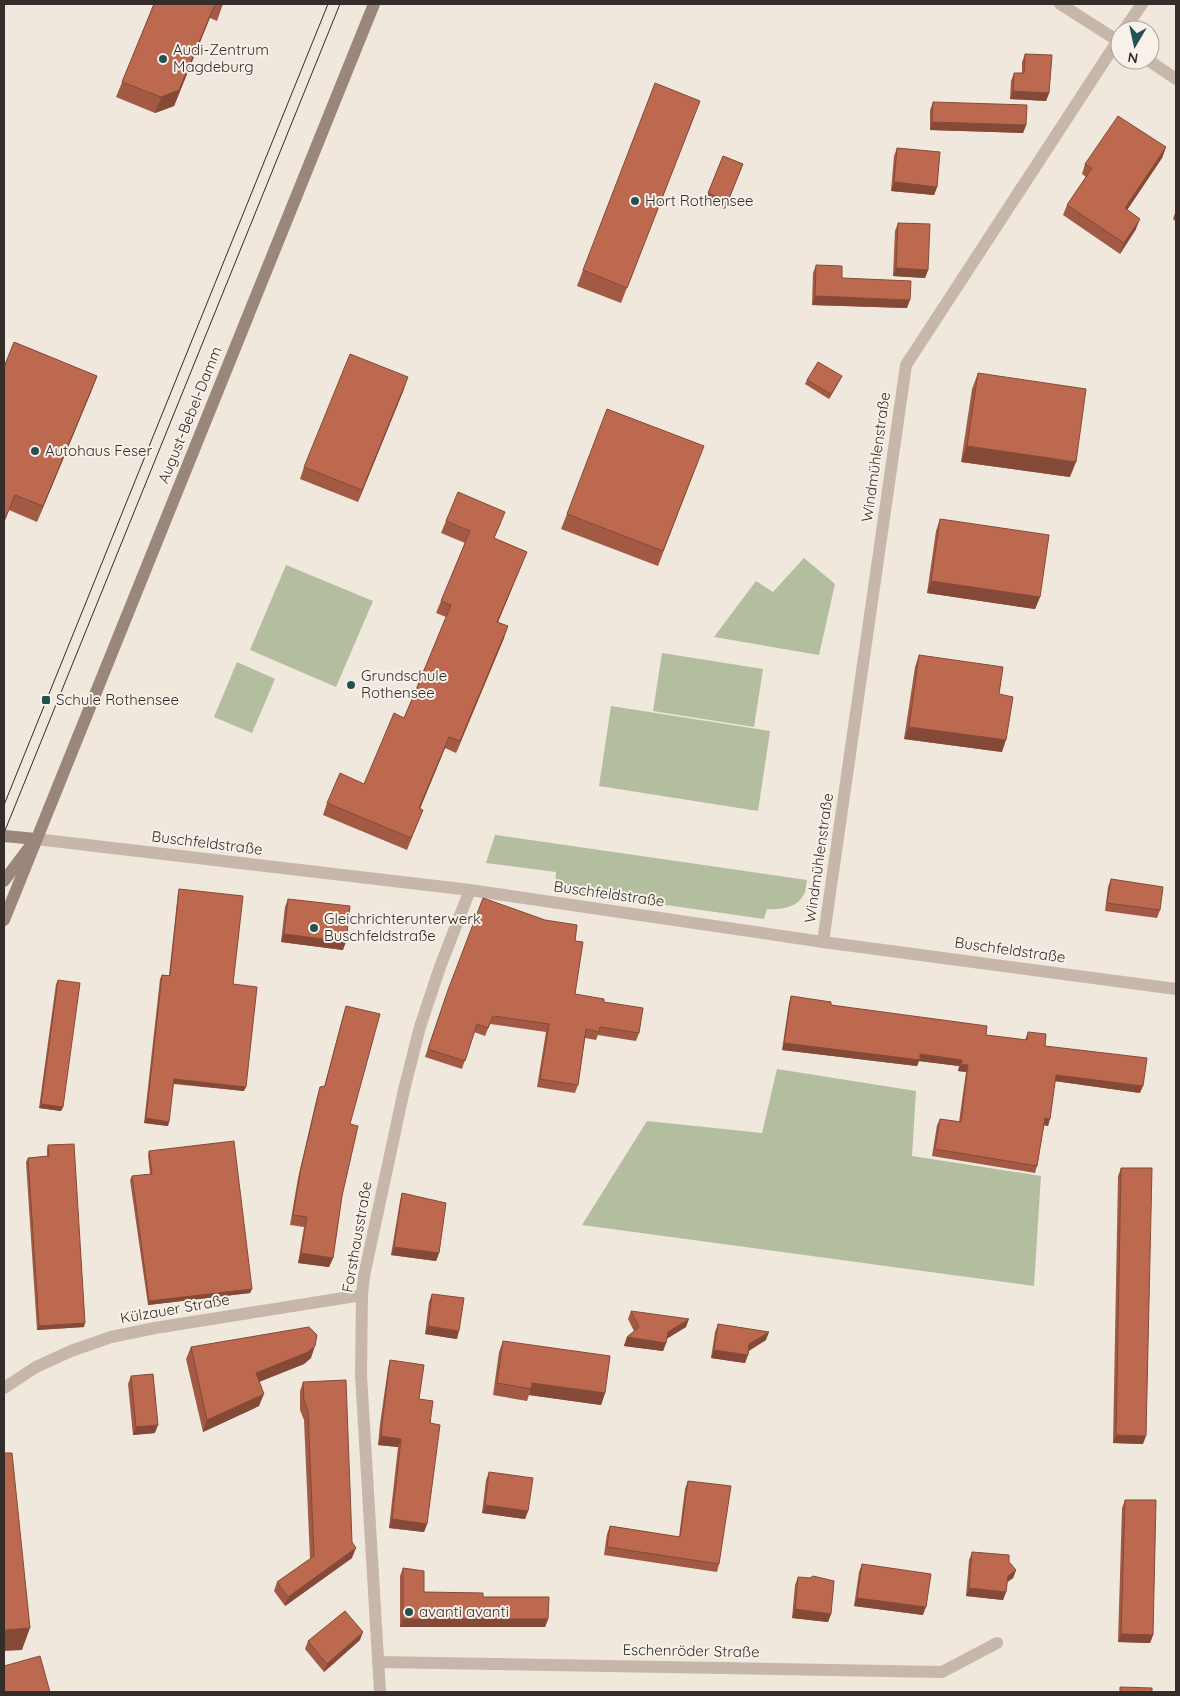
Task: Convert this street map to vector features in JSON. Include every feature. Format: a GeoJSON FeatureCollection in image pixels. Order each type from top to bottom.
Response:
{"type":"FeatureCollection","features":[{"type":"Feature","properties":{"kind":"main road","name":"August-Bebel-Damm"},"geometry":{"type":"LineString","coordinates":[[4,920],[374,4]]}},
{"type":"Feature","properties":{"kind":"main road"},"geometry":{"type":"LineString","coordinates":[[4,836],[36,839]]}},
{"type":"Feature","properties":{"kind":"main road","name":"August-Bebel-Damm"},"geometry":{"type":"LineString","coordinates":[[4,881],[36,839]]}},
{"type":"Feature","properties":{"kind":"street"},"geometry":{"type":"LineString","coordinates":[[1060,4],[1110,32]]}},
{"type":"Feature","properties":{"kind":"street","name":"Windmühlenstraße"},"geometry":{"type":"LineString","coordinates":[[1131,20],[1142,4]]}},
{"type":"Feature","properties":{"kind":"street","name":"Windmühlenstraße"},"geometry":{"type":"LineString","coordinates":[[823,942],[906,365],[1110,52]]}},
{"type":"Feature","properties":{"kind":"street"},"geometry":{"type":"LineString","coordinates":[[1160,68],[1176,79]]}},
{"type":"Feature","properties":{"kind":"street","name":"Buschfeldstraße"},"geometry":{"type":"LineString","coordinates":[[36,839],[470,890],[823,942],[1176,989]]}},
{"type":"Feature","properties":{"kind":"street","name":"Forsthausstraße"},"geometry":{"type":"LineString","coordinates":[[380,1692],[361,1375],[362,1295],[367,1258],[420,1027],[440,967],[470,890]]}},
{"type":"Feature","properties":{"kind":"street","name":"Külzauer Straße"},"geometry":{"type":"LineString","coordinates":[[4,1388],[36,1367],[111,1337],[155,1328],[362,1295]]}},
{"type":"Feature","properties":{"kind":"street","name":"Eschenröder Straße"},"geometry":{"type":"LineString","coordinates":[[378,1662],[942,1672],[997,1643]]}},
{"type":"Feature","properties":{"kind":"green space"},"geometry":{"type":"Polygon","coordinates":[[[804,558],[835,584],[819,655],[714,637],[756,581],[773,592],[804,558]]]}},
{"type":"Feature","properties":{"kind":"green space"},"geometry":{"type":"Polygon","coordinates":[[[286,565],[373,601],[336,687],[250,650],[286,565]]]}},
{"type":"Feature","properties":{"kind":"green space"},"geometry":{"type":"Polygon","coordinates":[[[662,653],[763,669],[754,727],[653,711],[662,653]]]}},
{"type":"Feature","properties":{"kind":"green space"},"geometry":{"type":"Polygon","coordinates":[[[237,662],[275,679],[252,733],[214,717],[237,662]]]}},
{"type":"Feature","properties":{"kind":"green space"},"geometry":{"type":"Polygon","coordinates":[[[611,706],[770,731],[758,811],[599,786],[611,706]]]}},
{"type":"Feature","properties":{"kind":"green space"},"geometry":{"type":"Polygon","coordinates":[[[495,835],[807,880],[806,888],[800,900],[792,906],[767,909],[764,919],[555,889],[556,872],[486,863],[495,835]]]}},
{"type":"Feature","properties":{"kind":"green space"},"geometry":{"type":"Polygon","coordinates":[[[777,1069],[916,1091],[912,1156],[1041,1176],[1034,1286],[582,1225],[647,1121],[762,1133],[777,1069]]]}},
{"type":"Feature","properties":{"kind":"building","name":"Audi-Zentrum Magdeburg"},"geometry":{"type":"Polygon","coordinates":[[[154,4],[215,4],[179,90],[161,97],[122,82],[154,4]]]}},
{"type":"Feature","properties":{"kind":"building"},"geometry":{"type":"Polygon","coordinates":[[[1025,54],[1052,55],[1049,93],[1013,91],[1014,73],[1024,73],[1025,54]]]}},
{"type":"Feature","properties":{"kind":"building","name":"Hort Rothensee"},"geometry":{"type":"Polygon","coordinates":[[[655,83],[700,101],[627,288],[583,270],[655,83]]]}},
{"type":"Feature","properties":{"kind":"building"},"geometry":{"type":"Polygon","coordinates":[[[933,102],[1027,105],[1026,125],[932,122],[933,102]]]}},
{"type":"Feature","properties":{"kind":"building"},"geometry":{"type":"Polygon","coordinates":[[[1118,116],[1166,147],[1125,208],[1140,219],[1124,243],[1067,205],[1092,168],[1085,164],[1118,116]]]}},
{"type":"Feature","properties":{"kind":"building"},"geometry":{"type":"Polygon","coordinates":[[[897,148],[940,152],[937,187],[894,182],[897,148]]]}},
{"type":"Feature","properties":{"kind":"building"},"geometry":{"type":"Polygon","coordinates":[[[723,156],[743,164],[728,201],[708,193],[723,156]]]}},
{"type":"Feature","properties":{"kind":"building"},"geometry":{"type":"Polygon","coordinates":[[[898,223],[930,224],[928,270],[896,268],[898,223]]]}},
{"type":"Feature","properties":{"kind":"building"},"geometry":{"type":"Polygon","coordinates":[[[816,265],[842,266],[842,278],[911,281],[910,300],[815,296],[816,265]]]}},
{"type":"Feature","properties":{"kind":"building","name":"Autohaus Feser"},"geometry":{"type":"Polygon","coordinates":[[[14,342],[97,376],[43,506],[15,495],[4,521],[4,367],[14,342]]]}},
{"type":"Feature","properties":{"kind":"building"},"geometry":{"type":"Polygon","coordinates":[[[350,354],[408,377],[362,490],[304,467],[350,354]]]}},
{"type":"Feature","properties":{"kind":"building"},"geometry":{"type":"Polygon","coordinates":[[[818,362],[842,376],[831,394],[807,380],[818,362]]]}},
{"type":"Feature","properties":{"kind":"building"},"geometry":{"type":"Polygon","coordinates":[[[978,373],[1086,389],[1076,462],[967,446],[978,373]]]}},
{"type":"Feature","properties":{"kind":"building"},"geometry":{"type":"Polygon","coordinates":[[[607,409],[704,446],[663,551],[567,514],[607,409]]]}},
{"type":"Feature","properties":{"kind":"building"},"geometry":{"type":"Polygon","coordinates":[[[458,492],[505,512],[494,538],[527,552],[497,622],[508,626],[460,741],[449,737],[419,808],[423,810],[411,838],[327,803],[340,773],[364,784],[394,713],[404,718],[413,697],[451,605],[441,601],[470,531],[446,521],[458,492]]]}},
{"type":"Feature","properties":{"kind":"building"},"geometry":{"type":"Polygon","coordinates":[[[940,519],[1049,535],[1040,597],[931,581],[940,519]]]}},
{"type":"Feature","properties":{"kind":"building"},"geometry":{"type":"Polygon","coordinates":[[[919,655],[1003,667],[999,694],[1013,697],[1006,740],[909,727],[919,655]]]}},
{"type":"Feature","properties":{"kind":"building"},"geometry":{"type":"Polygon","coordinates":[[[1111,879],[1163,887],[1160,910],[1107,903],[1111,879]]]}},
{"type":"Feature","properties":{"kind":"building"},"geometry":{"type":"Polygon","coordinates":[[[179,889],[243,896],[233,984],[257,987],[246,1087],[174,1079],[169,1122],[146,1118],[162,975],[170,976],[179,889]]]}},
{"type":"Feature","properties":{"kind":"building"},"geometry":{"type":"Polygon","coordinates":[[[483,898],[545,920],[577,925],[575,941],[583,942],[575,994],[604,999],[604,1002],[643,1008],[639,1033],[600,1027],[599,1032],[586,1029],[578,1085],[540,1079],[549,1024],[493,1016],[488,1028],[477,1024],[465,1061],[428,1049],[483,898]]]}},
{"type":"Feature","properties":{"kind":"building","name":"Gleichrichterunterwerk Buschfeldstraße"},"geometry":{"type":"Polygon","coordinates":[[[288,899],[350,906],[346,942],[284,934],[288,899]]]}},
{"type":"Feature","properties":{"kind":"building"},"geometry":{"type":"Polygon","coordinates":[[[58,980],[80,983],[63,1107],[41,1104],[58,980]]]}},
{"type":"Feature","properties":{"kind":"building"},"geometry":{"type":"Polygon","coordinates":[[[791,996],[831,1002],[831,1005],[987,1026],[986,1035],[1027,1040],[1028,1032],[1046,1034],[1045,1046],[1147,1058],[1143,1086],[1056,1075],[1050,1119],[1045,1118],[1037,1166],[935,1149],[940,1119],[961,1122],[968,1065],[961,1064],[962,1060],[920,1054],[920,1060],[784,1043],[791,996]]]}},
{"type":"Feature","properties":{"kind":"building"},"geometry":{"type":"Polygon","coordinates":[[[346,1006],[380,1014],[350,1124],[358,1126],[342,1196],[333,1258],[301,1253],[307,1217],[293,1215],[301,1168],[320,1087],[325,1086],[346,1006]]]}},
{"type":"Feature","properties":{"kind":"building"},"geometry":{"type":"Polygon","coordinates":[[[234,1141],[252,1289],[149,1301],[132,1176],[152,1174],[149,1151],[234,1141]]]}},
{"type":"Feature","properties":{"kind":"building"},"geometry":{"type":"Polygon","coordinates":[[[74,1144],[85,1323],[39,1326],[28,1158],[49,1156],[48,1145],[74,1144]]]}},
{"type":"Feature","properties":{"kind":"building"},"geometry":{"type":"Polygon","coordinates":[[[1121,1168],[1152,1168],[1146,1436],[1116,1435],[1121,1168]]]}},
{"type":"Feature","properties":{"kind":"building"},"geometry":{"type":"Polygon","coordinates":[[[402,1193],[446,1203],[439,1253],[394,1247],[402,1193]]]}},
{"type":"Feature","properties":{"kind":"building"},"geometry":{"type":"Polygon","coordinates":[[[432,1294],[464,1298],[459,1331],[428,1326],[432,1294]]]}},
{"type":"Feature","properties":{"kind":"building"},"geometry":{"type":"Polygon","coordinates":[[[631,1311],[689,1319],[668,1332],[666,1343],[627,1337],[639,1327],[631,1311]]]}},
{"type":"Feature","properties":{"kind":"building"},"geometry":{"type":"Polygon","coordinates":[[[718,1324],[769,1332],[749,1344],[748,1355],[714,1350],[718,1324]]]}},
{"type":"Feature","properties":{"kind":"building"},"geometry":{"type":"Polygon","coordinates":[[[309,1327],[317,1335],[315,1346],[308,1352],[256,1373],[264,1394],[207,1420],[191,1347],[309,1327]]]}},
{"type":"Feature","properties":{"kind":"building"},"geometry":{"type":"Polygon","coordinates":[[[503,1341],[610,1356],[605,1393],[532,1383],[531,1389],[497,1383],[503,1341]]]}},
{"type":"Feature","properties":{"kind":"building"},"geometry":{"type":"Polygon","coordinates":[[[390,1360],[424,1365],[419,1399],[433,1401],[430,1423],[440,1425],[427,1524],[392,1519],[401,1439],[381,1436],[390,1360]]]}},
{"type":"Feature","properties":{"kind":"building"},"geometry":{"type":"Polygon","coordinates":[[[153,1374],[158,1425],[136,1427],[131,1376],[153,1374]]]}},
{"type":"Feature","properties":{"kind":"building"},"geometry":{"type":"Polygon","coordinates":[[[346,1380],[352,1542],[356,1548],[288,1597],[277,1582],[314,1556],[308,1411],[304,1400],[303,1382],[346,1380]]]}},
{"type":"Feature","properties":{"kind":"building"},"geometry":{"type":"Polygon","coordinates":[[[4,1453],[12,1453],[30,1628],[4,1630],[4,1453]]]}},
{"type":"Feature","properties":{"kind":"building"},"geometry":{"type":"Polygon","coordinates":[[[489,1472],[533,1478],[528,1511],[485,1505],[489,1472]]]}},
{"type":"Feature","properties":{"kind":"building"},"geometry":{"type":"Polygon","coordinates":[[[688,1481],[731,1486],[719,1564],[607,1547],[610,1526],[680,1537],[688,1481]]]}},
{"type":"Feature","properties":{"kind":"building"},"geometry":{"type":"Polygon","coordinates":[[[1125,1500],[1156,1500],[1153,1635],[1121,1634],[1125,1500]]]}},
{"type":"Feature","properties":{"kind":"building"},"geometry":{"type":"Polygon","coordinates":[[[972,1552],[1009,1555],[1009,1562],[1016,1570],[1008,1576],[1006,1592],[969,1588],[972,1552]]]}},
{"type":"Feature","properties":{"kind":"building"},"geometry":{"type":"Polygon","coordinates":[[[862,1564],[931,1574],[926,1607],[857,1598],[862,1564]]]}},
{"type":"Feature","properties":{"kind":"building"},"geometry":{"type":"Polygon","coordinates":[[[403,1568],[424,1571],[424,1592],[483,1593],[483,1597],[549,1597],[548,1619],[403,1619],[403,1568]]]}},
{"type":"Feature","properties":{"kind":"building"},"geometry":{"type":"Polygon","coordinates":[[[813,1576],[834,1581],[831,1614],[795,1609],[798,1577],[810,1578],[813,1576]]]}},
{"type":"Feature","properties":{"kind":"building"},"geometry":{"type":"Polygon","coordinates":[[[345,1611],[363,1632],[327,1664],[308,1641],[345,1611]]]}},
{"type":"Feature","properties":{"kind":"building"},"geometry":{"type":"Polygon","coordinates":[[[40,1656],[50,1692],[4,1692],[4,1666],[40,1656]]]}},
{"type":"Feature","properties":{"kind":"building"},"geometry":{"type":"Polygon","coordinates":[[[1120,1687],[1152,1688],[1152,1692],[1120,1692],[1120,1687]]]}},
{"type":"Feature","properties":{"kind":"tram line"},"geometry":{"type":"LineString","coordinates":[[4,805],[328,4]]}},
{"type":"Feature","properties":{"kind":"tram line"},"geometry":{"type":"LineString","coordinates":[[4,833],[340,4]]}},
{"type":"Feature","properties":{"kind":"place","name":"Audi-Zentrum Magdeburg"},"geometry":{"type":"Point","coordinates":[163,59]}},
{"type":"Feature","properties":{"kind":"place","name":"Hort Rothensee"},"geometry":{"type":"Point","coordinates":[635,201]}},
{"type":"Feature","properties":{"kind":"place","name":"Autohaus Feser"},"geometry":{"type":"Point","coordinates":[35,451]}},
{"type":"Feature","properties":{"kind":"place","name":"Grundschule Rothensee"},"geometry":{"type":"Point","coordinates":[351,685]}},
{"type":"Feature","properties":{"kind":"place","name":"Schule Rothensee"},"geometry":{"type":"Point","coordinates":[46,700]}},
{"type":"Feature","properties":{"kind":"place","name":"Gleichrichterunterwerk Buschfeldstraße"},"geometry":{"type":"Point","coordinates":[314,928]}},
{"type":"Feature","properties":{"kind":"place","name":"avanti avanti"},"geometry":{"type":"Point","coordinates":[409,1612]}}]}
